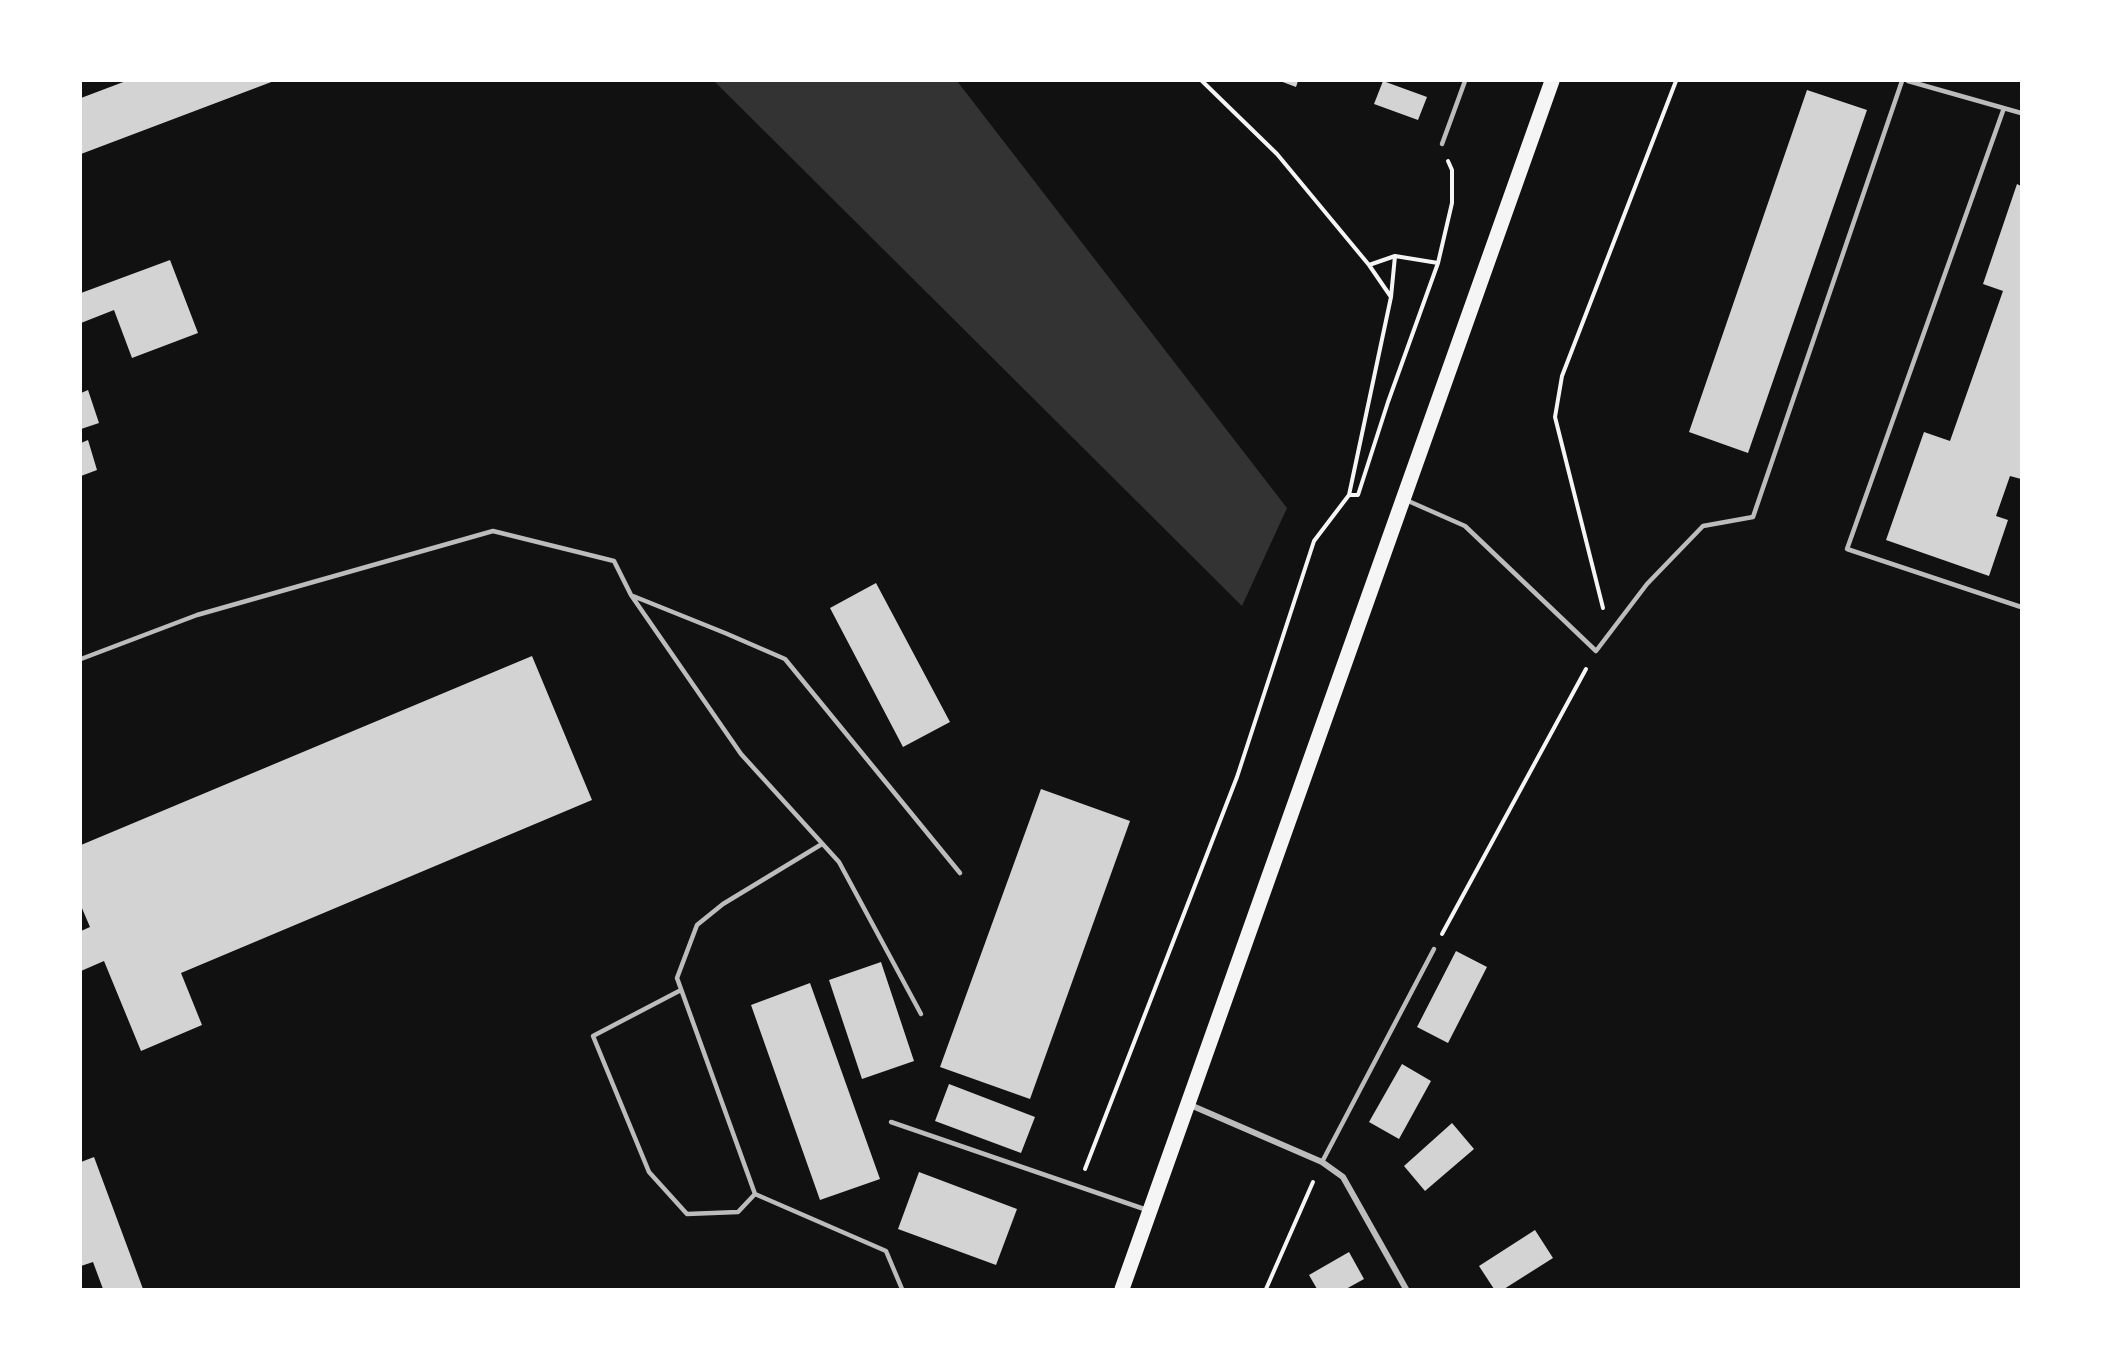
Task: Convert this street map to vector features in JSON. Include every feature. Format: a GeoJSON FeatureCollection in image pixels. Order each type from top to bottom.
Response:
{"type":"FeatureCollection","features":[{"type":"Feature","properties":{"kind":"main road"},"geometry":{"type":"LineString","coordinates":[[1122,1289],[1552,81]]}},
{"type":"Feature","properties":{"kind":"street"},"geometry":{"type":"LineString","coordinates":[[1187,1103],[1322,1162],[1343,1177],[1406,1289]]}},
{"type":"Feature","properties":{"kind":"lane"},"geometry":{"type":"LineString","coordinates":[[1442,144],[1465,81]]}},
{"type":"Feature","properties":{"kind":"lane"},"geometry":{"type":"LineString","coordinates":[[1404,500],[1465,526],[1596,651],[1647,584],[1703,526],[1753,517],[1902,81]]}},
{"type":"Feature","properties":{"kind":"lane"},"geometry":{"type":"LineString","coordinates":[[1908,81],[2021,113]]}},
{"type":"Feature","properties":{"kind":"lane"},"geometry":{"type":"LineString","coordinates":[[2004,108],[1847,549],[2021,607]]}},
{"type":"Feature","properties":{"kind":"lane"},"geometry":{"type":"LineString","coordinates":[[81,659],[197,615],[493,531],[614,561],[631,595],[741,754],[838,862],[921,1014]]}},
{"type":"Feature","properties":{"kind":"lane"},"geometry":{"type":"LineString","coordinates":[[631,595],[785,659],[960,873]]}},
{"type":"Feature","properties":{"kind":"lane"},"geometry":{"type":"LineString","coordinates":[[822,844],[723,904],[697,925],[677,978],[754,1194],[886,1251],[902,1289]]}},
{"type":"Feature","properties":{"kind":"lane"},"geometry":{"type":"LineString","coordinates":[[1322,1162],[1434,949]]}},
{"type":"Feature","properties":{"kind":"lane"},"geometry":{"type":"LineString","coordinates":[[681,990],[593,1036],[649,1172],[687,1214],[738,1212],[754,1194]]}},
{"type":"Feature","properties":{"kind":"lane"},"geometry":{"type":"LineString","coordinates":[[891,1122],[1150,1211]]}},
{"type":"Feature","properties":{"kind":"path"},"geometry":{"type":"LineString","coordinates":[[1202,81],[1277,154],[1369,265],[1391,297]]}},
{"type":"Feature","properties":{"kind":"path"},"geometry":{"type":"LineString","coordinates":[[1434,949],[1596,651],[1604,615],[1555,417],[1563,376],[1676,81]]}},
{"type":"Feature","properties":{"kind":"path"},"geometry":{"type":"LineString","coordinates":[[1349,495],[1358,495],[1388,402],[1438,263],[1452,203],[1452,170],[1442,144]]}},
{"type":"Feature","properties":{"kind":"path"},"geometry":{"type":"LineString","coordinates":[[1369,265],[1395,256],[1438,263]]}},
{"type":"Feature","properties":{"kind":"path"},"geometry":{"type":"LineString","coordinates":[[1079,1187],[1238,777],[1314,541],[1349,495],[1391,297],[1395,256]]}},
{"type":"Feature","properties":{"kind":"path"},"geometry":{"type":"LineString","coordinates":[[1266,1289],[1322,1162]]}},
{"type":"Feature","properties":{"kind":"shaded area"},"geometry":{"type":"Polygon","coordinates":[[[714,81],[957,81],[1287,508],[1242,606],[714,81]]]}},
{"type":"Feature","properties":{"kind":"building"},"geometry":{"type":"Polygon","coordinates":[[[126,81],[274,81],[81,154],[81,98],[126,81]]]}},
{"type":"Feature","properties":{"kind":"building"},"geometry":{"type":"Polygon","coordinates":[[[1280,81],[1298,81],[1296,87],[1280,81]]]}},
{"type":"Feature","properties":{"kind":"building"},"geometry":{"type":"Polygon","coordinates":[[[1383,81],[1427,97],[1418,120],[1374,104],[1383,81]]]}},
{"type":"Feature","properties":{"kind":"building"},"geometry":{"type":"Polygon","coordinates":[[[1807,90],[1867,110],[1748,453],[1689,432],[1807,90]]]}},
{"type":"Feature","properties":{"kind":"building"},"geometry":{"type":"Polygon","coordinates":[[[2017,184],[2021,186],[2021,479],[2010,476],[1996,516],[2008,520],[1989,576],[1886,540],[1924,432],[1950,441],[2003,291],[1983,284],[2017,184]]]}},
{"type":"Feature","properties":{"kind":"building"},"geometry":{"type":"Polygon","coordinates":[[[170,260],[198,333],[132,358],[114,310],[81,323],[81,293],[170,260]]]}},
{"type":"Feature","properties":{"kind":"building"},"geometry":{"type":"Polygon","coordinates":[[[88,390],[99,423],[81,429],[81,393],[88,390]]]}},
{"type":"Feature","properties":{"kind":"building"},"geometry":{"type":"Polygon","coordinates":[[[88,440],[97,470],[81,476],[81,443],[88,440]]]}},
{"type":"Feature","properties":{"kind":"building"},"geometry":{"type":"Polygon","coordinates":[[[876,583],[950,722],[903,747],[830,608],[876,583]]]}},
{"type":"Feature","properties":{"kind":"building"},"geometry":{"type":"Polygon","coordinates":[[[532,656],[592,800],[181,973],[202,1025],[141,1051],[104,961],[81,971],[81,931],[90,927],[81,906],[81,845],[532,656]]]}},
{"type":"Feature","properties":{"kind":"building"},"geometry":{"type":"Polygon","coordinates":[[[1041,789],[1130,821],[1030,1099],[940,1067],[1041,789]]]}},
{"type":"Feature","properties":{"kind":"building"},"geometry":{"type":"Polygon","coordinates":[[[1456,951],[1487,967],[1448,1043],[1417,1027],[1456,951]]]}},
{"type":"Feature","properties":{"kind":"building"},"geometry":{"type":"Polygon","coordinates":[[[881,962],[914,1061],[862,1079],[829,980],[881,962]]]}},
{"type":"Feature","properties":{"kind":"building"},"geometry":{"type":"Polygon","coordinates":[[[810,983],[880,1179],[820,1200],[751,1005],[810,983]]]}},
{"type":"Feature","properties":{"kind":"building"},"geometry":{"type":"Polygon","coordinates":[[[1402,1064],[1431,1081],[1399,1139],[1369,1122],[1402,1064]]]}},
{"type":"Feature","properties":{"kind":"building"},"geometry":{"type":"Polygon","coordinates":[[[949,1084],[1035,1117],[1021,1153],[935,1121],[949,1084]]]}},
{"type":"Feature","properties":{"kind":"building"},"geometry":{"type":"Polygon","coordinates":[[[1452,1123],[1474,1149],[1425,1191],[1404,1166],[1452,1123]]]}},
{"type":"Feature","properties":{"kind":"building"},"geometry":{"type":"Polygon","coordinates":[[[94,1157],[143,1289],[103,1289],[93,1262],[81,1266],[81,1162],[94,1157]]]}},
{"type":"Feature","properties":{"kind":"building"},"geometry":{"type":"Polygon","coordinates":[[[919,1172],[1017,1209],[996,1265],[898,1229],[919,1172]]]}},
{"type":"Feature","properties":{"kind":"building"},"geometry":{"type":"Polygon","coordinates":[[[1535,1230],[1553,1258],[1504,1289],[1494,1289],[1479,1266],[1535,1230]]]}},
{"type":"Feature","properties":{"kind":"building"},"geometry":{"type":"Polygon","coordinates":[[[1349,1252],[1364,1279],[1346,1289],[1317,1289],[1309,1275],[1349,1252]]]}}]}
